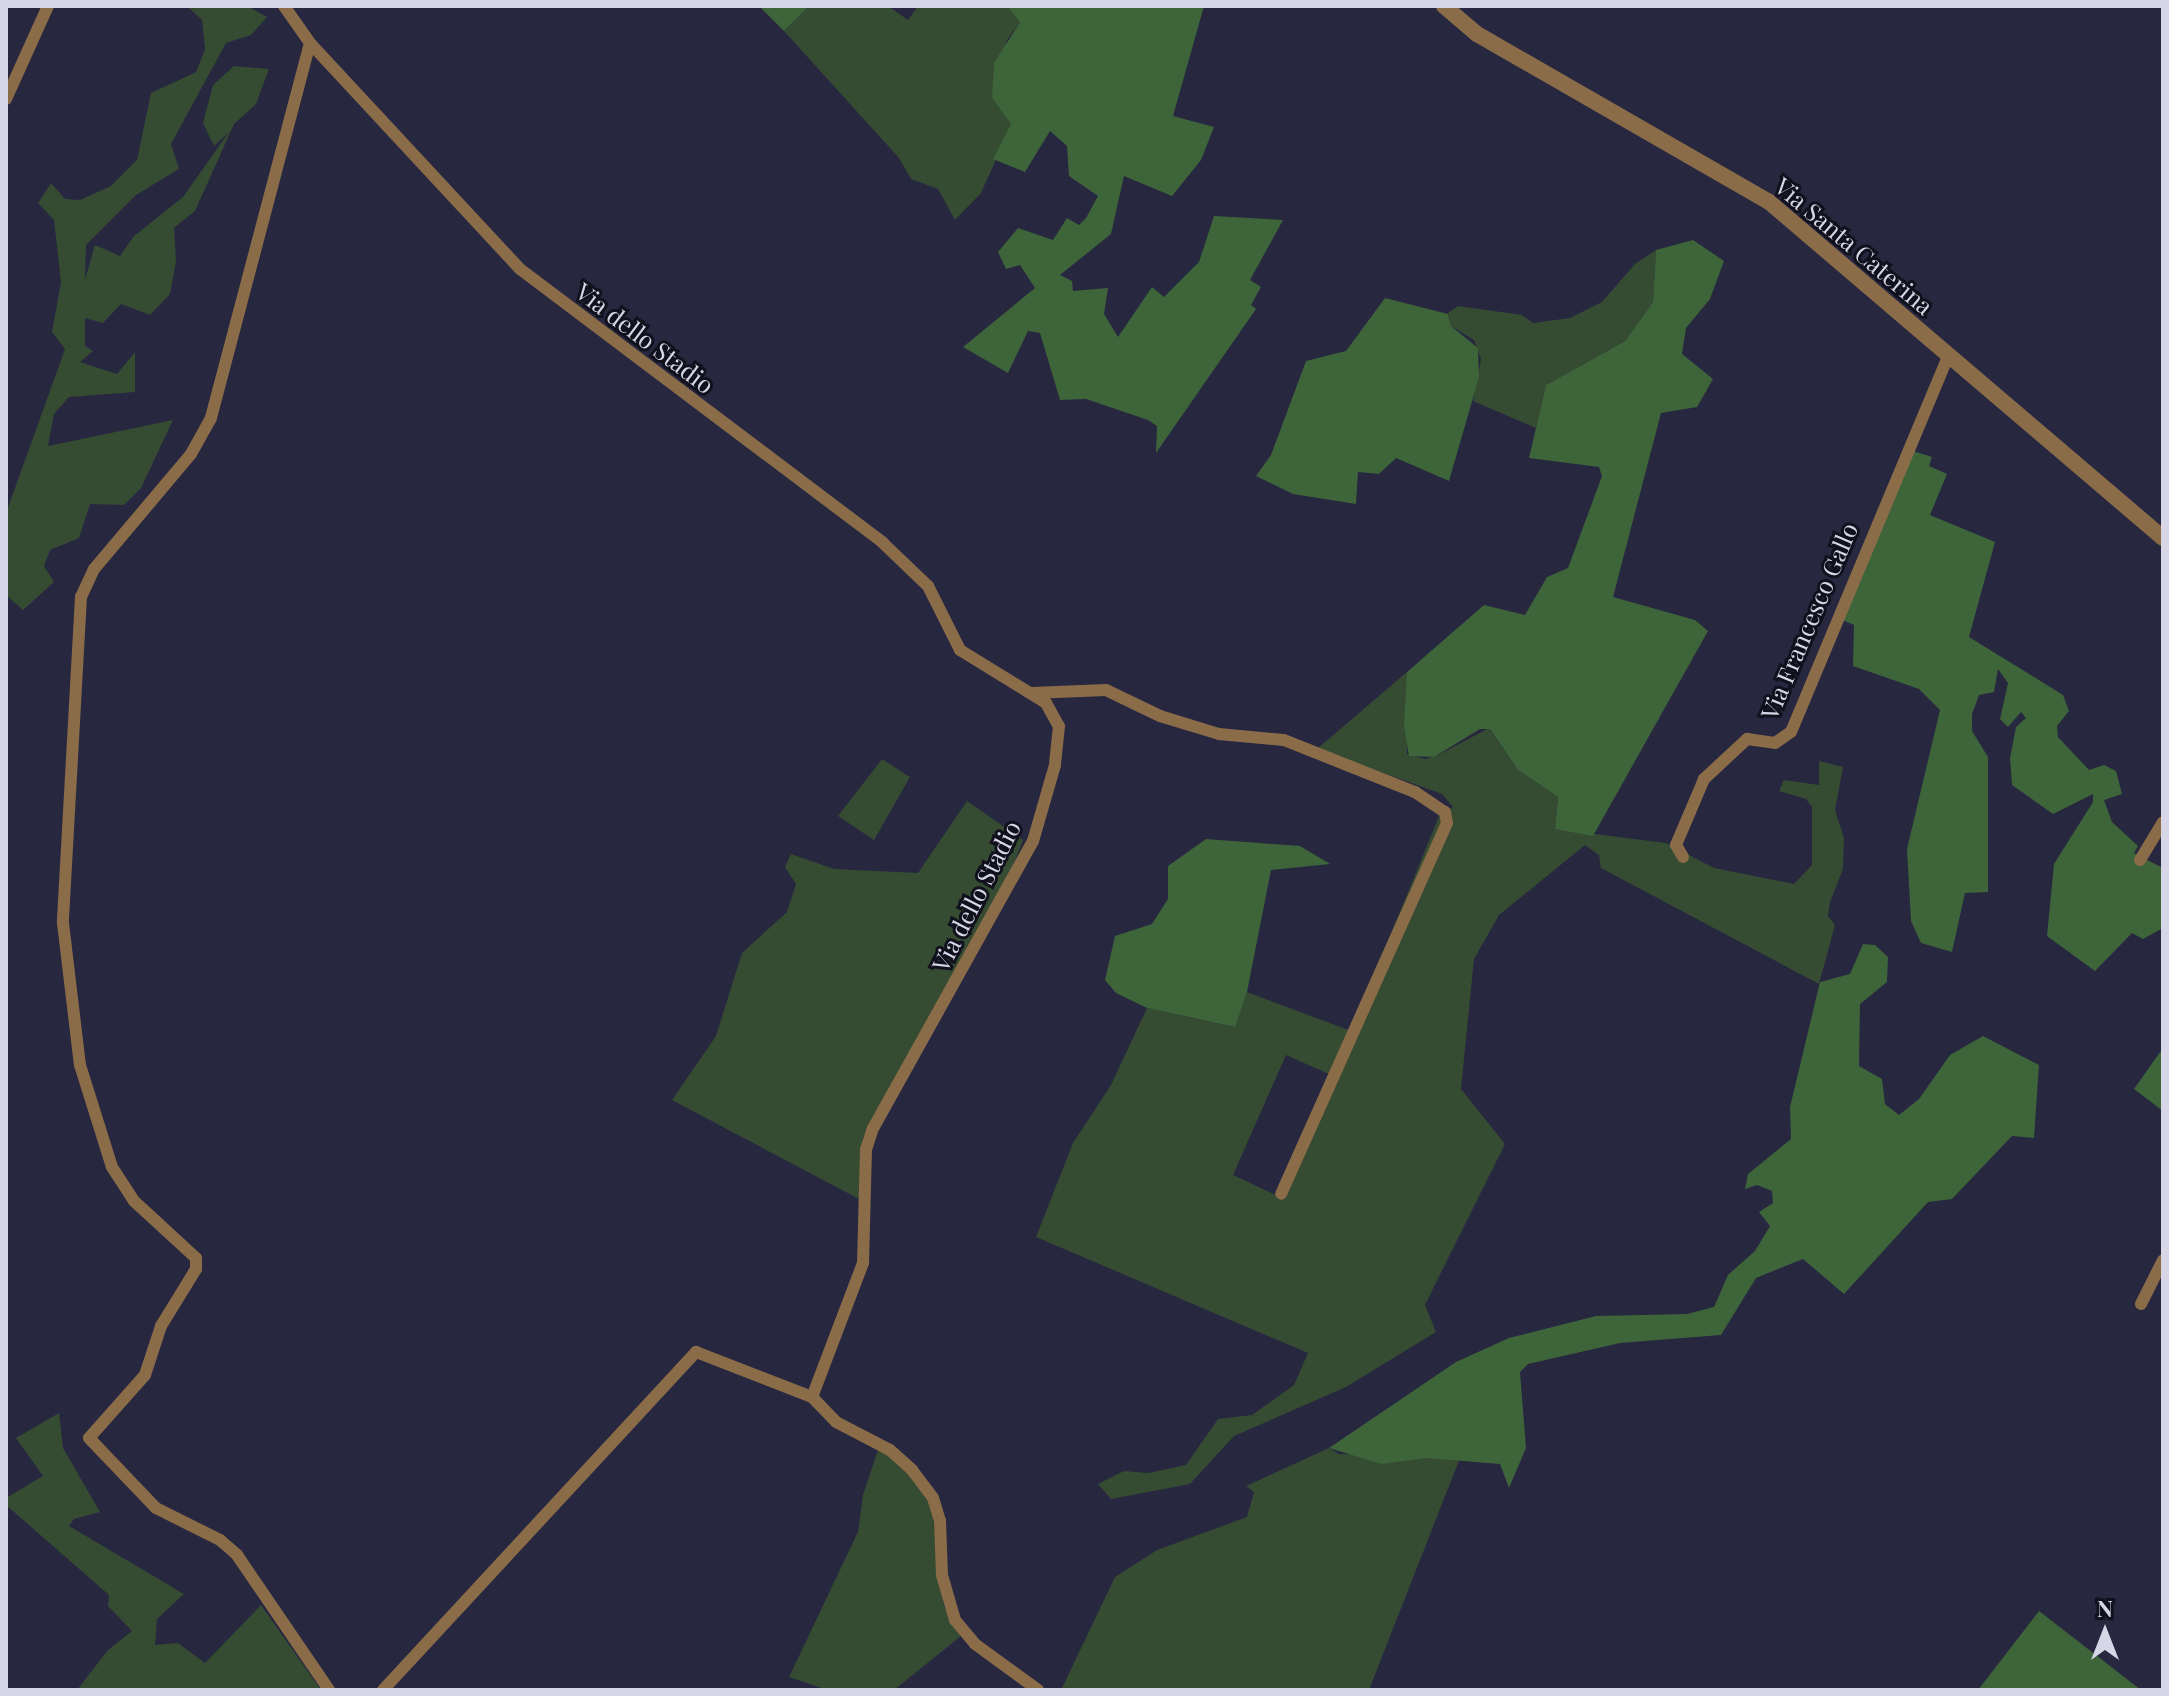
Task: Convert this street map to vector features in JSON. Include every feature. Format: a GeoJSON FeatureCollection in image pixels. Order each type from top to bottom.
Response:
{"type":"FeatureCollection","features":[{"type":"Feature","properties":{"kind":"street"},"geometry":{"type":"LineString","coordinates":[[6,99],[48,6]]}},
{"type":"Feature","properties":{"kind":"street","name":"Via dello Stadio"},"geometry":{"type":"LineString","coordinates":[[284,6],[310,43],[520,269],[883,543],[928,586],[960,650],[1046,703],[1059,726],[1055,765],[1034,838],[873,1128],[866,1149],[863,1263],[812,1397]]}},
{"type":"Feature","properties":{"kind":"street","name":"Via Santa Caterina"},"geometry":{"type":"LineString","coordinates":[[1444,6],[1477,34],[1768,201],[2163,538]]}},
{"type":"Feature","properties":{"kind":"street"},"geometry":{"type":"LineString","coordinates":[[310,43],[211,418],[191,454],[94,569],[81,597],[63,923],[80,1065],[112,1167],[134,1201],[196,1258],[196,1269],[161,1326],[145,1375],[89,1438],[156,1508],[220,1540],[237,1555],[329,1690]]}},
{"type":"Feature","properties":{"kind":"street","name":"Via Francesco Gallo"},"geometry":{"type":"LineString","coordinates":[[1683,857],[1676,845],[1704,779],[1747,739],[1775,743],[1791,732],[1948,356]]}},
{"type":"Feature","properties":{"kind":"street"},"geometry":{"type":"LineString","coordinates":[[1032,693],[1106,690],[1160,716],[1219,734],[1284,740],[1415,792],[1445,812],[1447,823],[1281,1194]]}},
{"type":"Feature","properties":{"kind":"street"},"geometry":{"type":"LineString","coordinates":[[2140,860],[2163,822]]}},
{"type":"Feature","properties":{"kind":"street"},"geometry":{"type":"LineString","coordinates":[[2141,1304],[2163,1260]]}},
{"type":"Feature","properties":{"kind":"street"},"geometry":{"type":"LineString","coordinates":[[383,1690],[696,1352],[812,1397],[836,1422],[890,1450],[912,1470],[933,1498],[940,1521],[942,1575],[955,1620],[975,1644],[1038,1690]]}},
{"type":"Feature","properties":{"kind":"green space"},"geometry":{"type":"Polygon","coordinates":[[[187,6],[247,6],[267,17],[251,35],[226,43],[171,144],[179,169],[136,195],[86,245],[85,280],[95,245],[120,256],[134,236],[183,197],[229,132],[214,146],[203,123],[213,85],[234,66],[269,69],[256,104],[234,124],[195,211],[174,228],[176,261],[170,294],[150,315],[121,304],[103,323],[85,318],[85,346],[93,351],[80,362],[117,374],[135,352],[135,392],[69,397],[54,414],[48,446],[173,420],[141,488],[124,505],[90,504],[79,538],[50,550],[44,566],[54,582],[23,610],[6,595],[6,513],[65,349],[52,332],[61,282],[54,220],[38,203],[51,183],[65,199],[80,200],[111,186],[137,160],[151,93],[196,72],[205,49],[202,20],[187,6]]]}},
{"type":"Feature","properties":{"kind":"green space"},"geometry":{"type":"Polygon","coordinates":[[[759,6],[809,6],[784,31],[759,6]]]}},
{"type":"Feature","properties":{"kind":"green space"},"geometry":{"type":"Polygon","coordinates":[[[809,6],[888,6],[908,20],[918,6],[1007,6],[1017,16],[1020,22],[1007,40],[992,98],[1012,124],[981,193],[955,220],[938,189],[911,179],[899,158],[784,31],[809,6]]]}},
{"type":"Feature","properties":{"kind":"green space"},"geometry":{"type":"Polygon","coordinates":[[[1007,6],[1204,6],[1173,116],[1214,127],[1201,160],[1172,196],[1124,176],[1111,234],[1060,275],[1072,281],[1073,291],[1108,288],[1104,314],[1118,337],[1152,287],[1164,297],[1199,262],[1214,216],[1283,220],[1250,280],[1261,287],[1251,305],[1256,309],[1156,453],[1157,426],[1148,420],[1086,399],[1060,400],[1040,333],[1028,331],[1008,373],[963,347],[1035,288],[1020,265],[1006,269],[998,252],[1018,228],[1053,240],[1067,218],[1079,225],[1098,196],[1069,176],[1067,146],[1050,131],[1025,172],[993,159],[1011,124],[992,98],[994,63],[1020,22],[1007,6]]]}},
{"type":"Feature","properties":{"kind":"green space"},"geometry":{"type":"Polygon","coordinates":[[[1693,240],[1724,261],[1710,299],[1686,328],[1682,354],[1713,379],[1697,407],[1661,413],[1613,597],[1695,620],[1708,631],[1593,836],[1555,829],[1558,797],[1518,770],[1490,729],[1480,729],[1434,757],[1409,756],[1404,726],[1407,672],[1484,605],[1525,615],[1547,577],[1568,568],[1602,476],[1599,467],[1529,458],[1546,385],[1625,341],[1653,302],[1656,250],[1693,240]]]}},
{"type":"Feature","properties":{"kind":"green space"},"geometry":{"type":"Polygon","coordinates":[[[1656,250],[1653,302],[1625,341],[1546,385],[1536,428],[1473,401],[1481,359],[1474,340],[1451,326],[1448,313],[1458,306],[1522,315],[1533,323],[1570,318],[1602,302],[1635,264],[1656,250]]]}},
{"type":"Feature","properties":{"kind":"green space"},"geometry":{"type":"Polygon","coordinates":[[[1385,298],[1448,314],[1451,326],[1478,348],[1479,377],[1449,481],[1396,458],[1379,474],[1358,472],[1356,504],[1293,494],[1256,476],[1271,455],[1306,361],[1346,351],[1385,298]]]}},
{"type":"Feature","properties":{"kind":"green space"},"geometry":{"type":"Polygon","coordinates":[[[1910,450],[1932,457],[1929,466],[1947,474],[1930,515],[1995,542],[1969,637],[2063,695],[2069,711],[2057,726],[2058,737],[2089,770],[2104,765],[2116,771],[2122,794],[2104,800],[2112,822],[2138,846],[2134,853],[2163,868],[2163,928],[2143,939],[2132,933],[2095,971],[2047,936],[2054,864],[2093,802],[2093,794],[2053,814],[2012,785],[2010,758],[2016,727],[2026,718],[2021,712],[2008,727],[2000,719],[2008,683],[1998,669],[1994,692],[1979,695],[1972,714],[1972,731],[1988,757],[1988,892],[1965,893],[1952,952],[1921,943],[1911,921],[1907,849],[1940,710],[1919,689],[1853,666],[1854,625],[1838,618],[1910,450]]]}},
{"type":"Feature","properties":{"kind":"green space"},"geometry":{"type":"Polygon","coordinates":[[[1407,672],[1407,754],[1425,759],[1489,728],[1518,770],[1558,797],[1555,829],[1666,843],[1714,868],[1794,884],[1812,865],[1812,807],[1806,799],[1779,791],[1784,780],[1819,785],[1819,761],[1843,767],[1835,810],[1844,838],[1843,869],[1830,902],[1828,916],[1835,925],[1819,984],[1601,868],[1599,855],[1585,845],[1499,915],[1474,959],[1461,1089],[1505,1144],[1425,1305],[1436,1332],[1346,1387],[1234,1436],[1190,1484],[1111,1499],[1098,1484],[1124,1471],[1148,1473],[1186,1465],[1218,1419],[1252,1415],[1294,1385],[1308,1353],[1036,1237],[1073,1143],[1111,1085],[1147,1008],[1234,1027],[1247,992],[1351,1031],[1440,814],[1453,807],[1442,794],[1317,749],[1407,672]],[[1286,1055],[1233,1175],[1276,1195],[1331,1075],[1286,1055]]]}},
{"type":"Feature","properties":{"kind":"green space"},"geometry":{"type":"Polygon","coordinates":[[[882,759],[910,777],[874,840],[838,816],[882,759]]]}},
{"type":"Feature","properties":{"kind":"green space"},"geometry":{"type":"Polygon","coordinates":[[[967,801],[1023,840],[1004,889],[863,1138],[859,1199],[672,1100],[716,1036],[742,953],[787,912],[796,884],[785,867],[791,854],[834,869],[918,873],[967,801]]]}},
{"type":"Feature","properties":{"kind":"green space"},"geometry":{"type":"Polygon","coordinates":[[[1206,839],[1300,846],[1330,864],[1271,870],[1247,992],[1235,1027],[1147,1008],[1116,993],[1105,980],[1115,936],[1152,924],[1168,899],[1168,866],[1206,839]]]}},
{"type":"Feature","properties":{"kind":"green space"},"geometry":{"type":"Polygon","coordinates":[[[1863,944],[1875,945],[1888,957],[1887,982],[1860,1004],[1859,1066],[1882,1079],[1885,1104],[1899,1115],[1919,1099],[1950,1055],[1983,1036],[2039,1065],[2034,1138],[2012,1136],[1952,1199],[1928,1202],[1844,1294],[1803,1259],[1756,1278],[1721,1335],[1620,1343],[1528,1364],[1520,1372],[1526,1448],[1509,1488],[1500,1464],[1426,1458],[1381,1464],[1329,1448],[1456,1362],[1509,1338],[1596,1316],[1687,1314],[1714,1307],[1728,1275],[1755,1251],[1770,1226],[1759,1212],[1773,1203],[1772,1191],[1757,1185],[1745,1189],[1748,1174],[1791,1139],[1790,1107],[1820,982],[1850,974],[1863,944]]]}},
{"type":"Feature","properties":{"kind":"green space"},"geometry":{"type":"Polygon","coordinates":[[[2163,1048],[2163,1111],[2134,1089],[2163,1048]]]}},
{"type":"Feature","properties":{"kind":"green space"},"geometry":{"type":"Polygon","coordinates":[[[59,1413],[63,1448],[100,1512],[74,1519],[69,1526],[184,1594],[157,1619],[155,1645],[178,1643],[205,1663],[261,1605],[321,1690],[77,1690],[108,1650],[132,1631],[108,1606],[109,1595],[6,1505],[6,1498],[43,1476],[16,1438],[59,1413]]]}},
{"type":"Feature","properties":{"kind":"green space"},"geometry":{"type":"Polygon","coordinates":[[[879,1447],[917,1479],[931,1501],[944,1606],[961,1636],[894,1690],[827,1690],[789,1677],[858,1532],[863,1495],[879,1447]]]}},
{"type":"Feature","properties":{"kind":"green space"},"geometry":{"type":"Polygon","coordinates":[[[1329,1448],[1339,1454],[1460,1458],[1369,1690],[1061,1690],[1115,1577],[1157,1550],[1247,1517],[1254,1492],[1246,1486],[1329,1448]]]}},
{"type":"Feature","properties":{"kind":"green space"},"geometry":{"type":"Polygon","coordinates":[[[2039,1611],[2141,1690],[1978,1690],[2039,1611]]]}}]}
